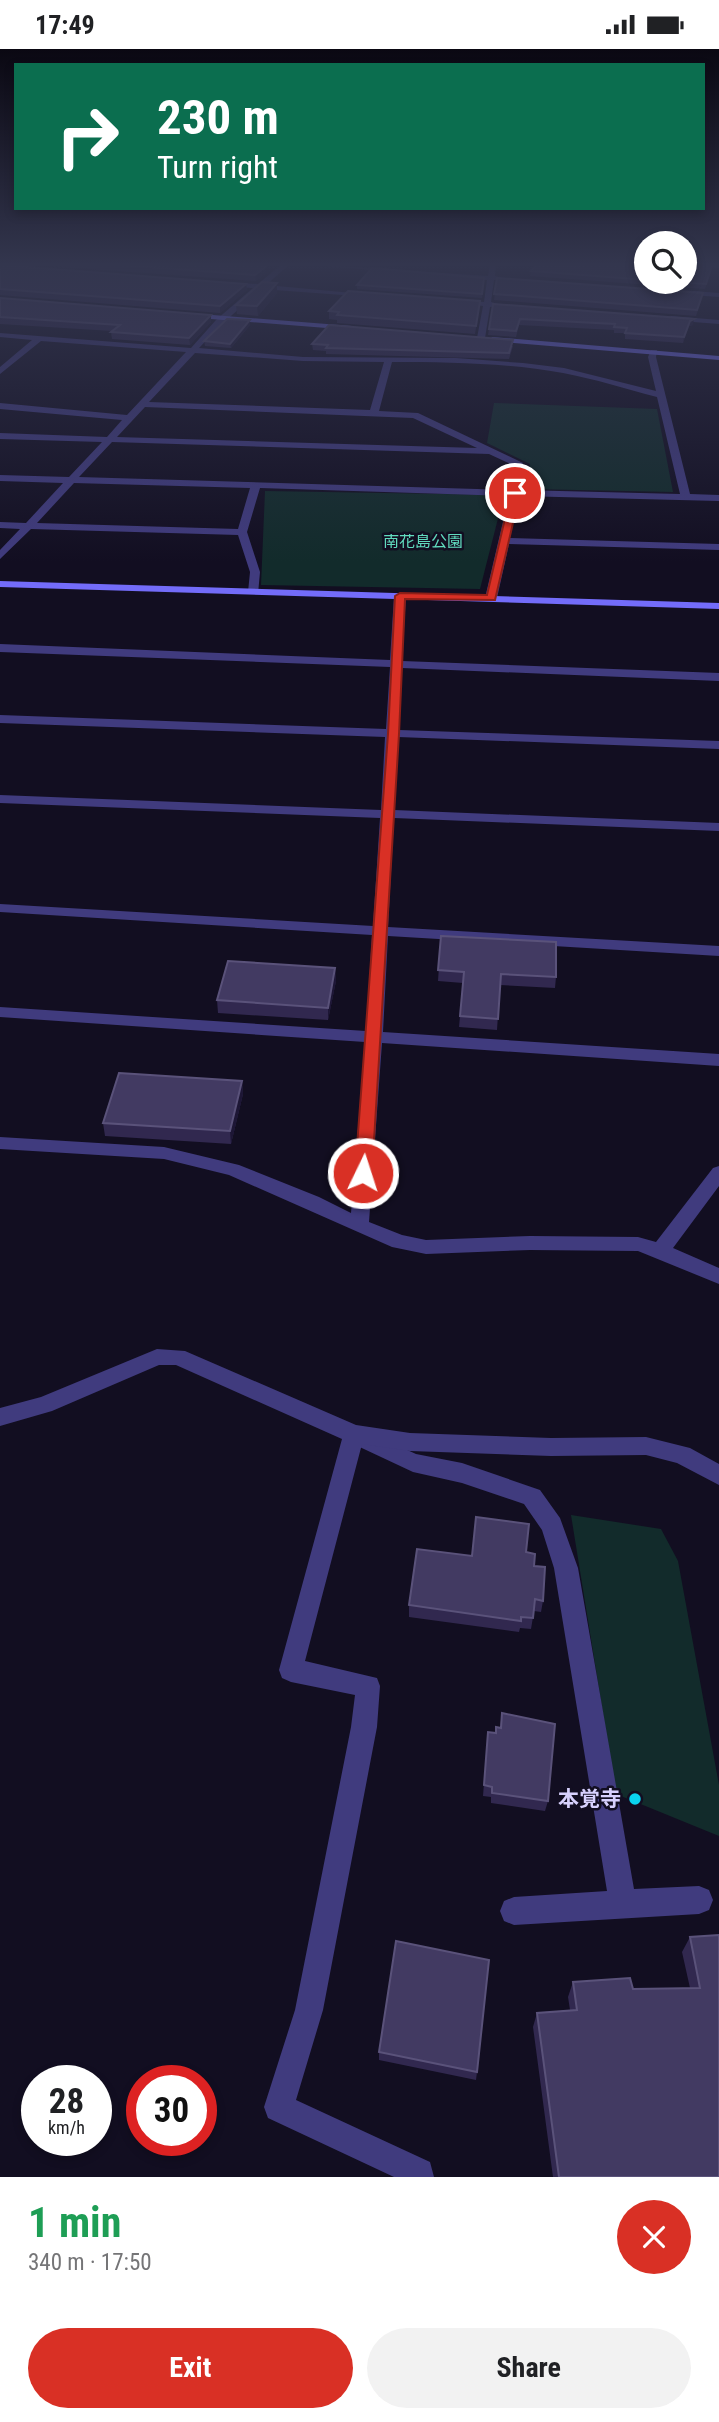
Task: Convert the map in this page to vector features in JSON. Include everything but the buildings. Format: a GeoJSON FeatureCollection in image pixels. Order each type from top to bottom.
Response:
{"type":"FeatureCollection","features":[{"type":"Feature","properties":{"kind":"street"},"geometry":{"type":"LineString","coordinates":[[0,557],[180,363]]}},
{"type":"Feature","properties":{"kind":"street"},"geometry":{"type":"LineString","coordinates":[[374,413],[388,363]]}},
{"type":"Feature","properties":{"kind":"street"},"geometry":{"type":"LineString","coordinates":[[485,363],[564,371],[661,395]]}},
{"type":"Feature","properties":{"kind":"street"},"geometry":{"type":"LineString","coordinates":[[653,363],[687,497]]}},
{"type":"Feature","properties":{"kind":"street"},"geometry":{"type":"LineString","coordinates":[[142,404],[415,415],[520,465],[491,598]]}},
{"type":"Feature","properties":{"kind":"street"},"geometry":{"type":"LineString","coordinates":[[0,406],[130,418]]}},
{"type":"Feature","properties":{"kind":"street"},"geometry":{"type":"LineString","coordinates":[[0,436],[489,451]]}},
{"type":"Feature","properties":{"kind":"street"},"geometry":{"type":"LineString","coordinates":[[0,478],[719,498]]}},
{"type":"Feature","properties":{"kind":"street"},"geometry":{"type":"LineString","coordinates":[[254,592],[256,572],[242,532],[256,485]]}},
{"type":"Feature","properties":{"kind":"street"},"geometry":{"type":"LineString","coordinates":[[0,525],[242,532]]}},
{"type":"Feature","properties":{"kind":"street"},"geometry":{"type":"LineString","coordinates":[[505,541],[719,547]]}},
{"type":"Feature","properties":{"kind":"street"},"geometry":{"type":"LineString","coordinates":[[0,584],[719,606]]}},
{"type":"Feature","properties":{"kind":"street"},"geometry":{"type":"LineString","coordinates":[[359,1226],[374,1038],[386,814],[394,734],[400,596]]}},
{"type":"Feature","properties":{"kind":"street"},"geometry":{"type":"LineString","coordinates":[[0,648],[719,677]]}},
{"type":"Feature","properties":{"kind":"street"},"geometry":{"type":"LineString","coordinates":[[0,719],[719,745]]}},
{"type":"Feature","properties":{"kind":"street"},"geometry":{"type":"LineString","coordinates":[[0,799],[719,827]]}},
{"type":"Feature","properties":{"kind":"street"},"geometry":{"type":"LineString","coordinates":[[0,908],[719,951]]}},
{"type":"Feature","properties":{"kind":"street"},"geometry":{"type":"LineString","coordinates":[[0,1012],[719,1061]]}},
{"type":"Feature","properties":{"kind":"street"},"geometry":{"type":"LineString","coordinates":[[0,1143],[164,1153],[233,1170],[276,1186],[398,1242],[426,1247],[638,1244],[719,1276]]}},
{"type":"Feature","properties":{"kind":"street"},"geometry":{"type":"LineString","coordinates":[[660,1251],[719,1173]]}},
{"type":"Feature","properties":{"kind":"street"},"geometry":{"type":"LineString","coordinates":[[0,1417],[45,1405],[157,1357],[178,1357],[354,1434],[413,1463],[462,1472],[532,1497],[552,1525],[566,1568],[623,1903]]}},
{"type":"Feature","properties":{"kind":"street"},"geometry":{"type":"LineString","coordinates":[[354,1434],[410,1442],[551,1447],[646,1446],[682,1455],[719,1475]]}},
{"type":"Feature","properties":{"kind":"street"},"geometry":{"type":"LineString","coordinates":[[354,1434],[290,1670],[368,1686],[364,1727],[309,2010],[279,2107],[419,2173],[419,2177]]}},
{"type":"Feature","properties":{"kind":"street"},"geometry":{"type":"LineString","coordinates":[[514,1911],[699,1900]]}},
{"type":"Feature","properties":{"kind":"green space"},"geometry":{"type":"Polygon","coordinates":[[[494,403],[657,409],[673,492],[528,489],[530,464],[487,443],[494,403]]]}},
{"type":"Feature","properties":{"kind":"green space","name":"南花島公園"},"geometry":{"type":"Polygon","coordinates":[[[265,491],[504,495],[480,589],[261,585],[265,491]]]}},
{"type":"Feature","properties":{"kind":"green space"},"geometry":{"type":"Polygon","coordinates":[[[571,1515],[661,1529],[678,1561],[719,1785],[719,1836],[616,1794],[571,1515]]]}},
{"type":"Feature","properties":{"kind":"place","name":"本覚寺"},"geometry":{"type":"Point","coordinates":[635,1799]}},
{"type":"Feature","properties":{"kind":"route"},"geometry":{"type":"LineString","coordinates":[[363,1173],[374,1038],[386,814],[394,734],[400,596],[491,598],[515,493]]}}]}
